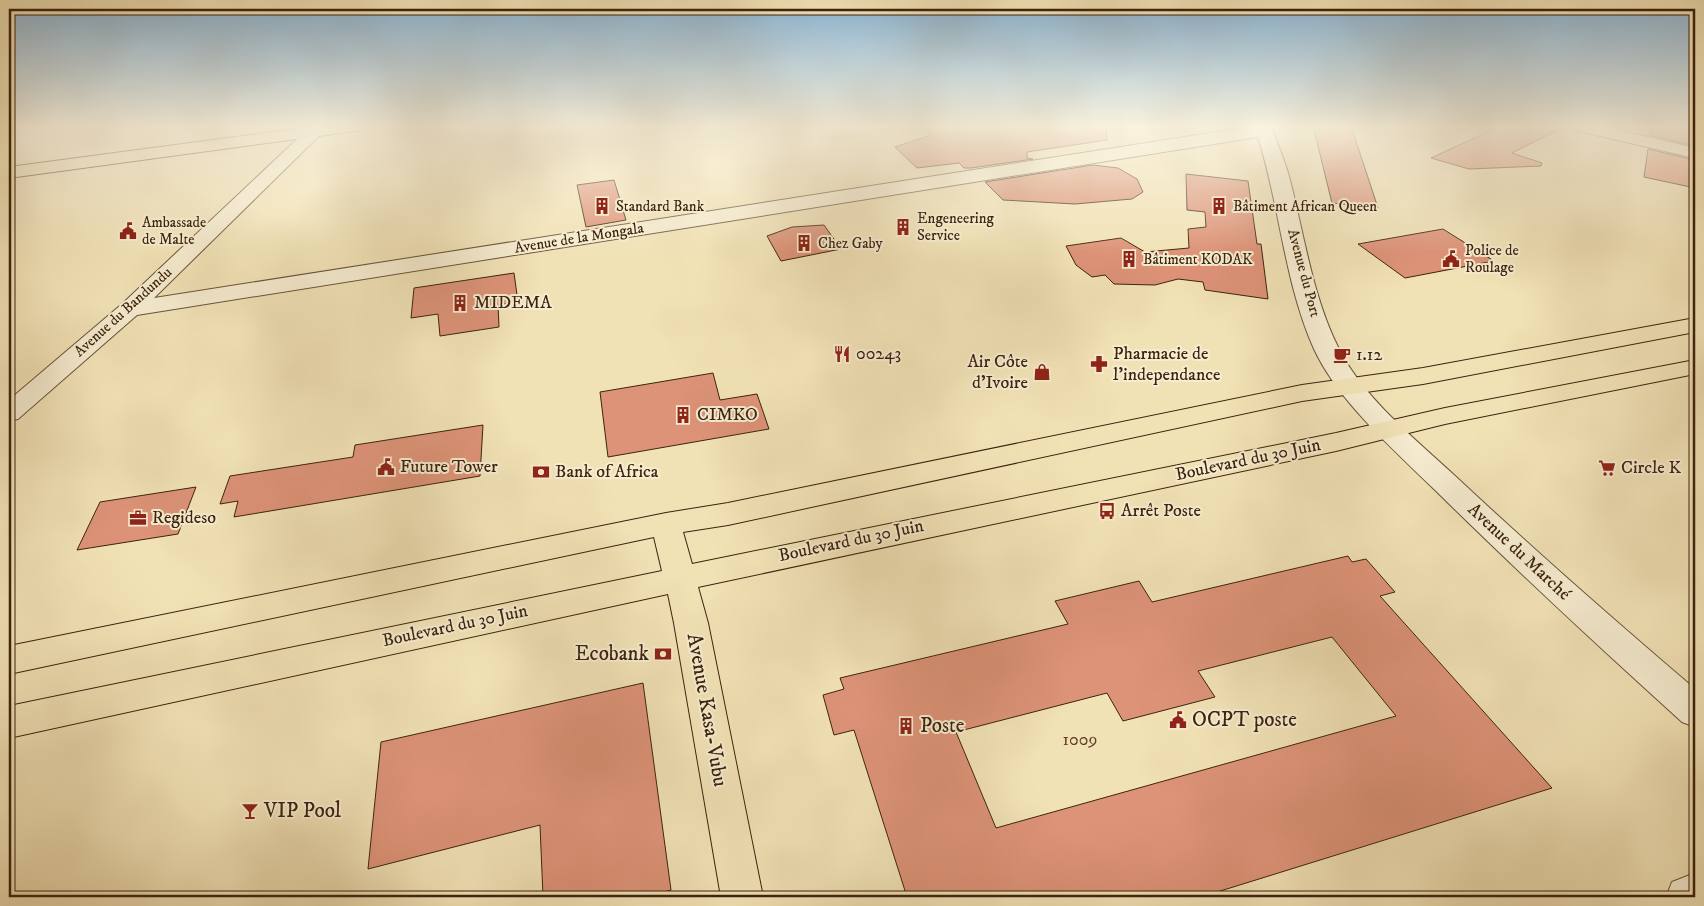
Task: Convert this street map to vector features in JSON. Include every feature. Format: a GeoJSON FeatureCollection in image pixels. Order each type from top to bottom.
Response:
{"type":"FeatureCollection","features":[{"type":"Feature","properties":{"kind":"main road"},"geometry":{"type":"LineString","coordinates":[[9,173],[42,168]]}},
{"type":"Feature","properties":{"kind":"main road"},"geometry":{"type":"LineString","coordinates":[[9,660],[666,524],[728,514],[1302,393],[1423,376],[1695,325]]}},
{"type":"Feature","properties":{"kind":"main road","name":"Boulevard du 30 Juin"},"geometry":{"type":"LineString","coordinates":[[9,722],[743,564],[1695,367]]}},
{"type":"Feature","properties":{"kind":"main road","name":"Avenue Kasa-Vubu"},"geometry":{"type":"LineString","coordinates":[[666,524],[691,623],[742,897]]}},
{"type":"Feature","properties":{"kind":"street","name":"Avenue du Bandundu"},"geometry":{"type":"LineString","coordinates":[[9,413],[130,308],[277,168]]}},
{"type":"Feature","properties":{"kind":"street","name":"Avenue de la Mongala"},"geometry":{"type":"LineString","coordinates":[[130,308],[1014,168]]}},
{"type":"Feature","properties":{"kind":"street","name":"Avenue du Port"},"geometry":{"type":"LineString","coordinates":[[1277,168],[1304,283],[1316,322],[1327,350],[1350,386]]}},
{"type":"Feature","properties":{"kind":"street","name":"Avenue du Marché"},"geometry":{"type":"LineString","coordinates":[[1350,386],[1388,429],[1529,564],[1695,711]]}},
{"type":"Feature","properties":{"kind":"street"},"geometry":{"type":"LineString","coordinates":[[1687,897],[1695,894]]}},
{"type":"Feature","properties":{"kind":"building"},"geometry":{"type":"Polygon","coordinates":[[[1072,168],[1118,168],[1137,179],[1143,192],[1132,199],[1075,204],[1003,200],[985,182],[1072,168]]]}},
{"type":"Feature","properties":{"kind":"building"},"geometry":{"type":"Polygon","coordinates":[[[1323,168],[1365,168],[1378,208],[1332,203],[1323,168]]]}},
{"type":"Feature","properties":{"kind":"building"},"geometry":{"type":"Polygon","coordinates":[[[1645,168],[1695,168],[1695,188],[1644,177],[1645,168]]]}},
{"type":"Feature","properties":{"kind":"building"},"geometry":{"type":"Polygon","coordinates":[[[1186,174],[1248,181],[1257,244],[1261,244],[1268,299],[1205,290],[1203,282],[1178,279],[1155,285],[1114,284],[1105,275],[1092,277],[1076,265],[1066,246],[1121,238],[1145,252],[1189,248],[1188,229],[1206,227],[1205,212],[1187,210],[1186,174]]]}},
{"type":"Feature","properties":{"kind":"building","name":"Standard Bank"},"geometry":{"type":"Polygon","coordinates":[[[614,180],[626,220],[586,227],[577,185],[614,180]]]}},
{"type":"Feature","properties":{"kind":"building","name":"Chez Gaby"},"geometry":{"type":"Polygon","coordinates":[[[824,225],[841,249],[781,261],[767,236],[792,227],[824,225]]]}},
{"type":"Feature","properties":{"kind":"building","name":"Police de Roulage"},"geometry":{"type":"Polygon","coordinates":[[[1443,229],[1494,261],[1405,278],[1358,244],[1443,229]]]}},
{"type":"Feature","properties":{"kind":"building","name":"MIDEMA"},"geometry":{"type":"Polygon","coordinates":[[[514,273],[518,302],[498,305],[499,327],[440,336],[438,314],[411,318],[414,288],[514,273]]]}},
{"type":"Feature","properties":{"kind":"building","name":"CIMKO"},"geometry":{"type":"Polygon","coordinates":[[[713,373],[720,400],[757,394],[769,429],[608,457],[600,392],[713,373]]]}},
{"type":"Feature","properties":{"kind":"building","name":"Future Tower"},"geometry":{"type":"Polygon","coordinates":[[[483,425],[480,476],[234,517],[238,501],[220,504],[230,476],[353,457],[355,445],[483,425]]]}},
{"type":"Feature","properties":{"kind":"building","name":"Regideso"},"geometry":{"type":"Polygon","coordinates":[[[196,487],[178,534],[77,550],[100,502],[196,487]]]}},
{"type":"Feature","properties":{"kind":"building","name":"Poste"},"geometry":{"type":"Polygon","coordinates":[[[1348,556],[1352,562],[1366,559],[1395,592],[1380,596],[1552,788],[1201,897],[907,897],[854,730],[834,735],[823,695],[844,689],[840,678],[1068,624],[1055,601],[1139,581],[1152,602],[1348,556]],[[1332,637],[1198,671],[1215,697],[1123,721],[1107,693],[956,732],[996,828],[1396,716],[1332,637]]]}},
{"type":"Feature","properties":{"kind":"building","name":"Ecobank"},"geometry":{"type":"Polygon","coordinates":[[[643,683],[671,890],[645,897],[543,897],[540,825],[368,869],[381,742],[643,683]]]}},
{"type":"Feature","properties":{"kind":"place","name":"Standard Bank"},"geometry":{"type":"Point","coordinates":[602,206]}},
{"type":"Feature","properties":{"kind":"place","name":"Bâtiment African Queen"},"geometry":{"type":"Point","coordinates":[1219,206]}},
{"type":"Feature","properties":{"kind":"place","name":"Engeneering Service"},"geometry":{"type":"Point","coordinates":[903,227]}},
{"type":"Feature","properties":{"kind":"place","name":"Ambassade de Malte"},"geometry":{"type":"Point","coordinates":[128,231]}},
{"type":"Feature","properties":{"kind":"place","name":"Chez Gaby"},"geometry":{"type":"Point","coordinates":[804,243]}},
{"type":"Feature","properties":{"kind":"place","name":"Bâtiment KODAK"},"geometry":{"type":"Point","coordinates":[1129,259]}},
{"type":"Feature","properties":{"kind":"place","name":"Police de Roulage"},"geometry":{"type":"Point","coordinates":[1451,259]}},
{"type":"Feature","properties":{"kind":"place","name":"MIDEMA"},"geometry":{"type":"Point","coordinates":[460,303]}},
{"type":"Feature","properties":{"kind":"place","name":"00243"},"geometry":{"type":"Point","coordinates":[842,354]}},
{"type":"Feature","properties":{"kind":"place","name":"1.12"},"geometry":{"type":"Point","coordinates":[1342,355]}},
{"type":"Feature","properties":{"kind":"place","name":"Pharmacie de l'independance"},"geometry":{"type":"Point","coordinates":[1099,364]}},
{"type":"Feature","properties":{"kind":"place","name":"Air Côte d'Ivoire"},"geometry":{"type":"Point","coordinates":[1042,372]}},
{"type":"Feature","properties":{"kind":"place","name":"CIMKO"},"geometry":{"type":"Point","coordinates":[683,415]}},
{"type":"Feature","properties":{"kind":"place","name":"Future Tower"},"geometry":{"type":"Point","coordinates":[386,467]}},
{"type":"Feature","properties":{"kind":"place","name":"Circle K"},"geometry":{"type":"Point","coordinates":[1607,468]}},
{"type":"Feature","properties":{"kind":"place","name":"Bank of Africa"},"geometry":{"type":"Point","coordinates":[541,472]}},
{"type":"Feature","properties":{"kind":"place","name":"Arrêt Poste"},"geometry":{"type":"Point","coordinates":[1107,511]}},
{"type":"Feature","properties":{"kind":"place","name":"Regideso"},"geometry":{"type":"Point","coordinates":[138,518]}},
{"type":"Feature","properties":{"kind":"place","name":"Ecobank"},"geometry":{"type":"Point","coordinates":[663,654]}},
{"type":"Feature","properties":{"kind":"place","name":"OCPT poste"},"geometry":{"type":"Point","coordinates":[1178,720]}},
{"type":"Feature","properties":{"kind":"place","name":"Poste"},"geometry":{"type":"Point","coordinates":[906,726]}},
{"type":"Feature","properties":{"kind":"place","name":"VIP Pool"},"geometry":{"type":"Point","coordinates":[250,811]}}]}
